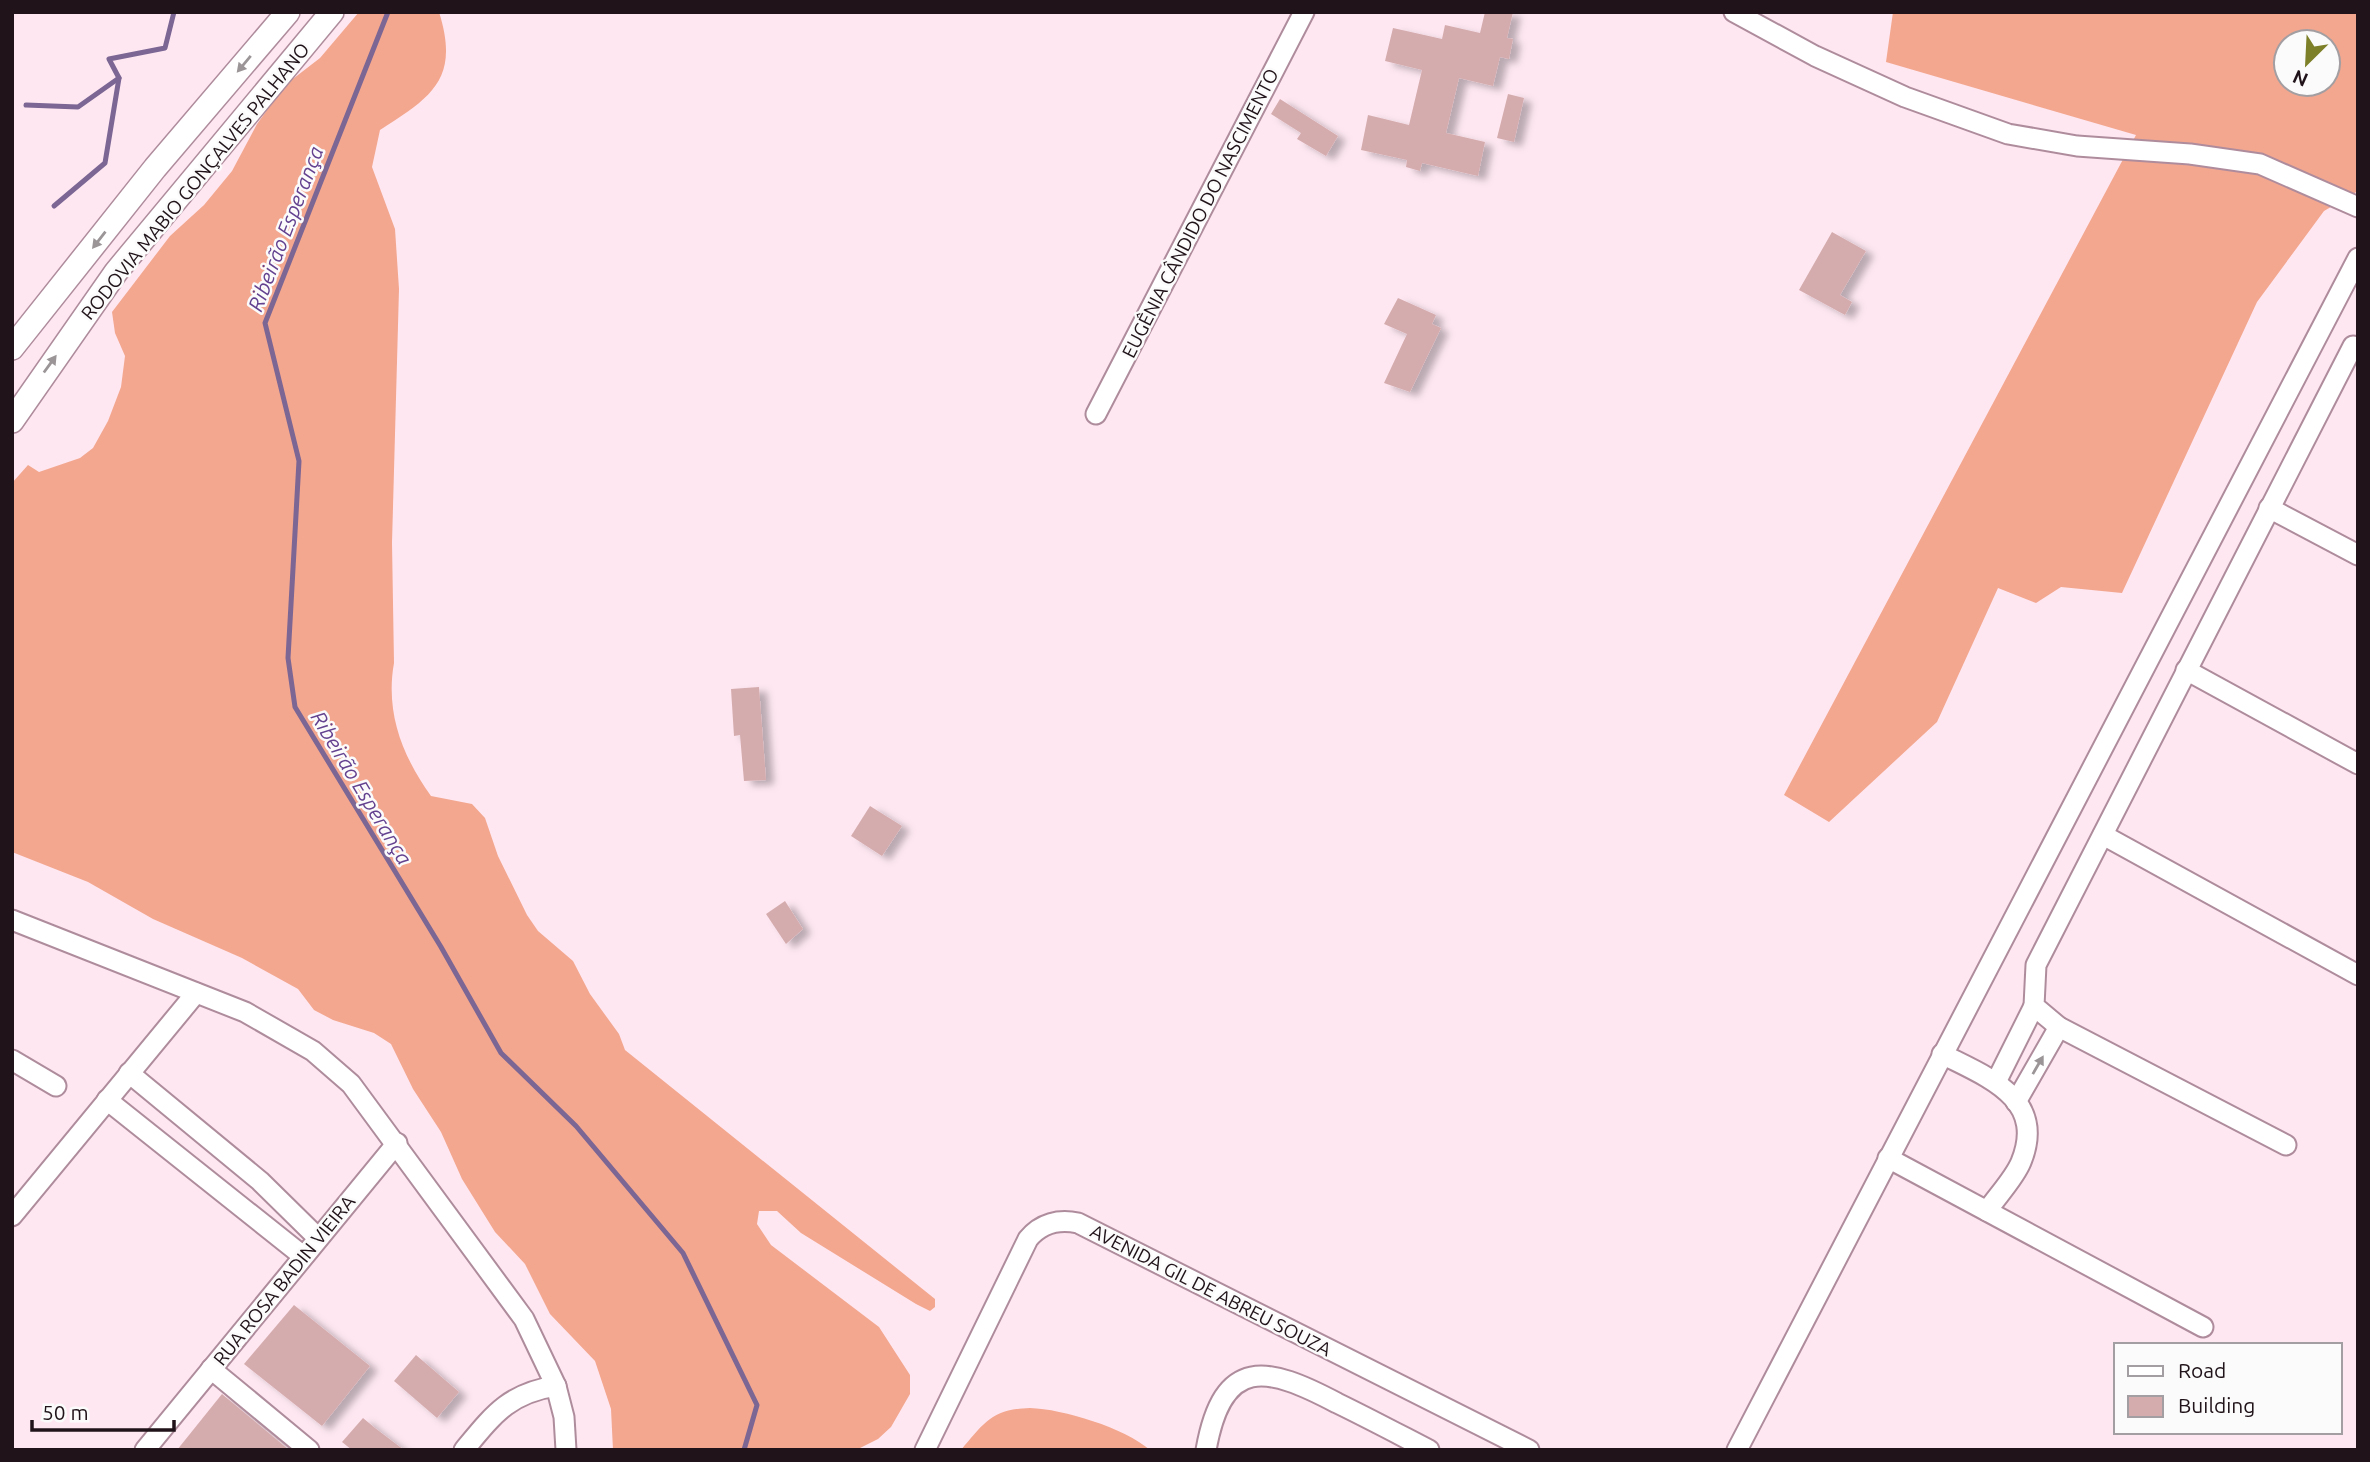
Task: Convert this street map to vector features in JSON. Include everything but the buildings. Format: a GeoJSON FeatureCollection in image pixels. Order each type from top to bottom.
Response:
{"type":"FeatureCollection","features":[{"type":"Feature","properties":{"kind":"main road","name":"RODOVIA MABIO GONÇALVES PALHANO"},"geometry":{"type":"LineString","coordinates":[[12,348],[155,168],[288,12]]}},
{"type":"Feature","properties":{"kind":"main road","name":"RODOVIA MABIO GONÇALVES PALHANO"},"geometry":{"type":"LineString","coordinates":[[12,421],[116,272],[332,12]]}},
{"type":"Feature","properties":{"kind":"street","name":"EUGÊNIA CÂNDIDO DO NASCIMENTO"},"geometry":{"type":"LineString","coordinates":[[1096,414],[1304,12]]}},
{"type":"Feature","properties":{"kind":"street"},"geometry":{"type":"LineString","coordinates":[[1734,12],[1815,56],[1905,97],[2008,134],[2077,146],[2190,154],[2260,164],[2358,206]]}},
{"type":"Feature","properties":{"kind":"street"},"geometry":{"type":"LineString","coordinates":[[1737,1450],[2358,258]]}},
{"type":"Feature","properties":{"kind":"street"},"geometry":{"type":"LineString","coordinates":[[1996,1082],[2034,1006],[2036,965],[2353,346],[2358,349]]}},
{"type":"Feature","properties":{"kind":"street"},"geometry":{"type":"LineString","coordinates":[[2269,508],[2358,555]]}},
{"type":"Feature","properties":{"kind":"street"},"geometry":{"type":"LineString","coordinates":[[2186,670],[2358,764]]}},
{"type":"Feature","properties":{"kind":"street"},"geometry":{"type":"LineString","coordinates":[[2103,835],[2358,975]]}},
{"type":"Feature","properties":{"kind":"street"},"geometry":{"type":"LineString","coordinates":[[12,920],[245,1012],[313,1051],[351,1084],[524,1319],[556,1386],[564,1417],[566,1450]]}},
{"type":"Feature","properties":{"kind":"street"},"geometry":{"type":"LineString","coordinates":[[12,1216],[196,993]]}},
{"type":"Feature","properties":{"kind":"street"},"geometry":{"type":"LineString","coordinates":[[2034,1006],[2059,1027],[2286,1145]]}},
{"type":"Feature","properties":{"kind":"street"},"geometry":{"type":"LineString","coordinates":[[2017,1102],[2059,1027]]}},
{"type":"Feature","properties":{"kind":"street"},"geometry":{"type":"LineString","coordinates":[[1942,1054],[2006,1088],[2022,1110],[2027,1130],[2021,1162],[1987,1211]]}},
{"type":"Feature","properties":{"kind":"street"},"geometry":{"type":"LineString","coordinates":[[12,1060],[55,1086]]}},
{"type":"Feature","properties":{"kind":"street"},"geometry":{"type":"LineString","coordinates":[[129,1073],[269,1189],[318,1238]]}},
{"type":"Feature","properties":{"kind":"street"},"geometry":{"type":"LineString","coordinates":[[107,1100],[303,1256]]}},
{"type":"Feature","properties":{"kind":"street","name":"RUA ROSA BADIN VIEIRA"},"geometry":{"type":"LineString","coordinates":[[145,1450],[397,1143]]}},
{"type":"Feature","properties":{"kind":"street"},"geometry":{"type":"LineString","coordinates":[[1888,1158],[2203,1327]]}},
{"type":"Feature","properties":{"kind":"street","name":"AVENIDA GIL DE ABREU SOUZA"},"geometry":{"type":"LineString","coordinates":[[925,1450],[1028,1239],[1041,1227],[1063,1220],[1078,1223],[1528,1450]]}},
{"type":"Feature","properties":{"kind":"street"},"geometry":{"type":"LineString","coordinates":[[211,1369],[309,1450]]}},
{"type":"Feature","properties":{"kind":"street"},"geometry":{"type":"LineString","coordinates":[[1206,1450],[1211,1422],[1224,1396],[1244,1378],[1264,1373],[1297,1382],[1429,1450]]}},
{"type":"Feature","properties":{"kind":"street"},"geometry":{"type":"LineString","coordinates":[[464,1450],[510,1401],[538,1389],[556,1386]]}},
{"type":"Feature","properties":{"kind":"shaded area"},"geometry":{"type":"Polygon","coordinates":[[[359,12],[439,12],[445,35],[446,54],[437,84],[414,107],[380,130],[372,167],[395,229],[399,289],[392,543],[392,699],[399,734],[412,766],[431,796],[472,804],[485,818],[498,856],[527,915],[538,931],[573,961],[590,994],[619,1034],[625,1050],[935,1299],[935,1307],[930,1311],[801,1233],[777,1211],[759,1211],[757,1224],[771,1245],[879,1327],[910,1375],[910,1394],[891,1427],[878,1439],[856,1450],[613,1450],[611,1409],[595,1361],[550,1314],[525,1264],[495,1232],[462,1179],[441,1132],[413,1089],[391,1044],[374,1033],[333,1020],[314,1010],[298,989],[242,958],[153,919],[88,882],[12,852],[12,483],[28,465],[39,472],[80,458],[93,448],[108,421],[121,387],[125,356],[115,333],[112,312],[170,236],[204,205],[232,171],[257,124],[285,85],[320,58],[359,12]]]}},
{"type":"Feature","properties":{"kind":"shaded area"},"geometry":{"type":"Polygon","coordinates":[[[1893,12],[2358,12],[2358,191],[2324,211],[2257,302],[2122,593],[2061,587],[2036,603],[1998,588],[1937,722],[1829,822],[1784,795],[2136,135],[1886,62],[1893,12]]]}},
{"type":"Feature","properties":{"kind":"shaded area"},"geometry":{"type":"Polygon","coordinates":[[[1030,1408],[1093,1421],[1125,1434],[1150,1450],[961,1450],[990,1419],[1006,1411],[1030,1408]]]}},
{"type":"Feature","properties":{"kind":"waterway"},"geometry":{"type":"LineString","coordinates":[[54,206],[105,163],[119,78],[109,59],[165,48],[174,12]]}},
{"type":"Feature","properties":{"kind":"waterway","name":"Ribeirão Esperança"},"geometry":{"type":"LineString","coordinates":[[388,12],[265,323],[299,461],[288,658],[295,707],[441,947],[501,1053],[576,1126],[683,1253],[757,1405],[744,1450]]}},
{"type":"Feature","properties":{"kind":"waterway"},"geometry":{"type":"LineString","coordinates":[[26,105],[78,107],[119,78]]}}]}
